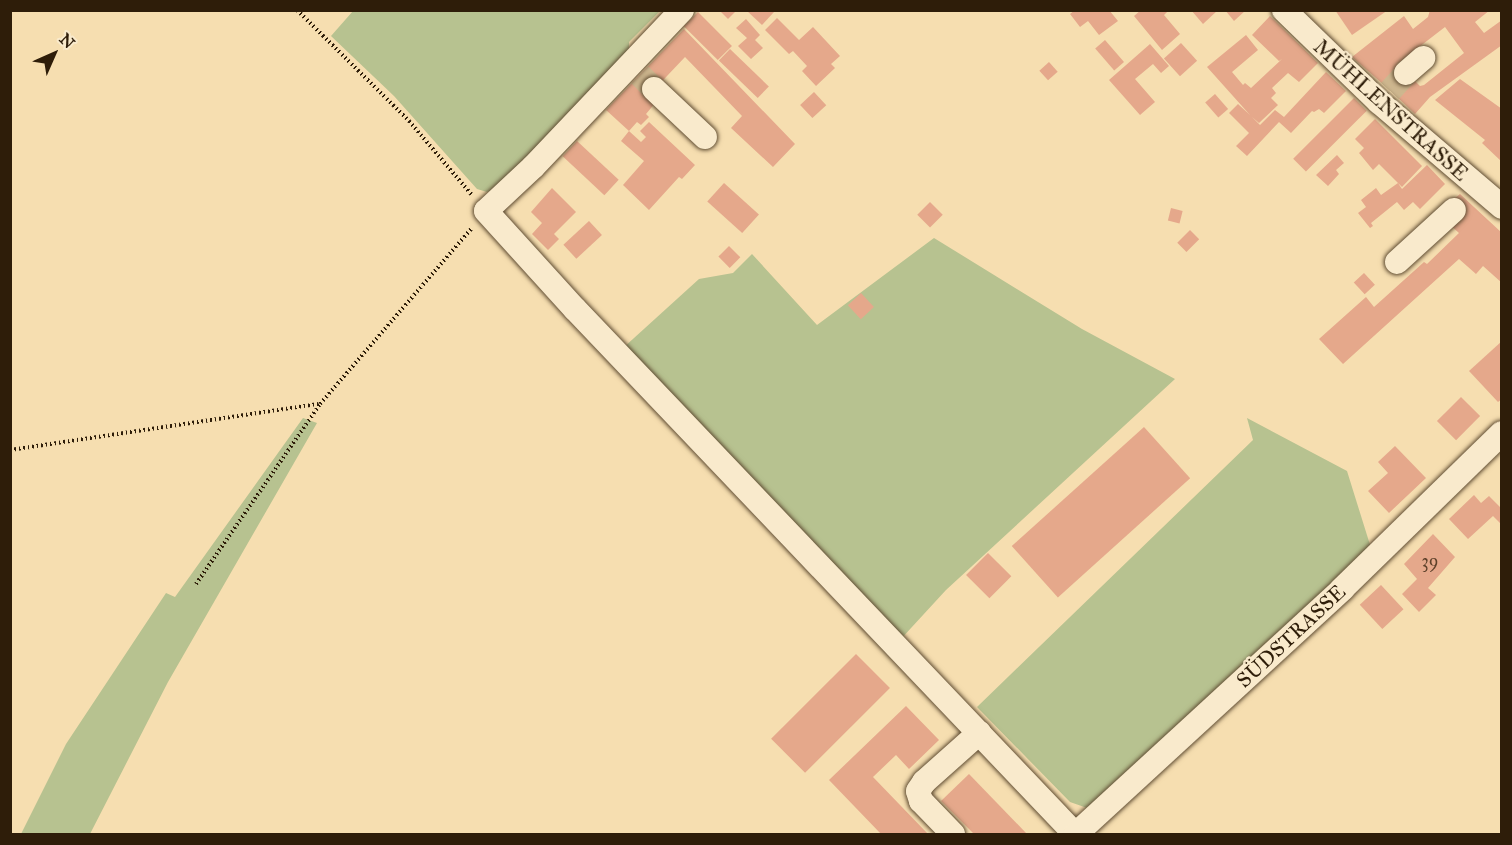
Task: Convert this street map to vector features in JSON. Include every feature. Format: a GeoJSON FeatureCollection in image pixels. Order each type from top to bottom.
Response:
{"type":"FeatureCollection","features":[{"type":"Feature","properties":{"kind":"street"},"geometry":{"type":"LineString","coordinates":[[682,10],[641,77],[533,167],[486,211],[728,471],[1075,834]]}},
{"type":"Feature","properties":{"kind":"street","name":"MÜHLENSTRASSE"},"geometry":{"type":"LineString","coordinates":[[1284,10],[1384,96],[1464,198],[1502,207]]}},
{"type":"Feature","properties":{"kind":"street"},"geometry":{"type":"LineString","coordinates":[[641,77],[705,138]]}},
{"type":"Feature","properties":{"kind":"street"},"geometry":{"type":"LineString","coordinates":[[1397,262],[1464,198]]}},
{"type":"Feature","properties":{"kind":"street","name":"SÜDSTRASSE"},"geometry":{"type":"LineString","coordinates":[[1075,834],[1342,589],[1502,433]]}},
{"type":"Feature","properties":{"kind":"street"},"geometry":{"type":"LineString","coordinates":[[953,834],[921,801],[918,791],[924,782],[979,733]]}},
{"type":"Feature","properties":{"kind":"path"},"geometry":{"type":"LineString","coordinates":[[196,584],[320,404],[486,211],[409,121],[297,10]]}},
{"type":"Feature","properties":{"kind":"path"},"geometry":{"type":"LineString","coordinates":[[10,450],[320,404]]}},
{"type":"Feature","properties":{"kind":"green space"},"geometry":{"type":"Polygon","coordinates":[[[353,11],[660,11],[629,42],[629,51],[500,187],[487,192],[477,189],[394,96],[331,36],[353,11]]]}},
{"type":"Feature","properties":{"kind":"green space"},"geometry":{"type":"Polygon","coordinates":[[[934,238],[1082,329],[1175,379],[946,590],[900,640],[623,348],[699,279],[733,273],[752,254],[817,325],[934,238]]]}},
{"type":"Feature","properties":{"kind":"green space"},"geometry":{"type":"Polygon","coordinates":[[[303,418],[317,423],[168,682],[90,834],[21,834],[66,744],[166,593],[175,597],[303,418]]]}},
{"type":"Feature","properties":{"kind":"green space"},"geometry":{"type":"Polygon","coordinates":[[[1247,418],[1347,471],[1371,548],[1090,809],[1070,802],[977,707],[1253,440],[1247,418]]]}},
{"type":"Feature","properties":{"kind":"building"},"geometry":{"type":"Polygon","coordinates":[[[719,10],[737,10],[728,19],[719,10]]]}},
{"type":"Feature","properties":{"kind":"building"},"geometry":{"type":"Polygon","coordinates":[[[746,10],[772,10],[774,12],[762,25],[746,10]]]}},
{"type":"Feature","properties":{"kind":"building"},"geometry":{"type":"Polygon","coordinates":[[[1075,10],[1109,10],[1118,21],[1099,35],[1088,21],[1080,27],[1070,14],[1075,10]]]}},
{"type":"Feature","properties":{"kind":"building"},"geometry":{"type":"Polygon","coordinates":[[[1141,10],[1169,10],[1164,15],[1180,34],[1162,50],[1134,16],[1141,10]]]}},
{"type":"Feature","properties":{"kind":"building"},"geometry":{"type":"Polygon","coordinates":[[[1191,10],[1218,10],[1203,24],[1191,10]]]}},
{"type":"Feature","properties":{"kind":"building"},"geometry":{"type":"Polygon","coordinates":[[[1225,10],[1246,10],[1234,21],[1225,10]]]}},
{"type":"Feature","properties":{"kind":"building"},"geometry":{"type":"Polygon","coordinates":[[[1335,10],[1388,10],[1352,35],[1335,10]]]}},
{"type":"Feature","properties":{"kind":"building"},"geometry":{"type":"Polygon","coordinates":[[[1430,10],[1490,10],[1475,22],[1484,33],[1502,20],[1502,45],[1430,97],[1415,114],[1395,95],[1411,77],[1420,86],[1424,85],[1464,53],[1445,27],[1397,64],[1402,69],[1384,85],[1352,57],[1404,16],[1413,29],[1428,17],[1430,10]]]}},
{"type":"Feature","properties":{"kind":"building"},"geometry":{"type":"Polygon","coordinates":[[[698,12],[732,46],[718,60],[684,26],[698,12]]]}},
{"type":"Feature","properties":{"kind":"building"},"geometry":{"type":"Polygon","coordinates":[[[1270,16],[1318,63],[1299,82],[1288,73],[1272,88],[1276,93],[1271,98],[1278,105],[1259,123],[1252,117],[1260,125],[1275,110],[1284,117],[1326,72],[1346,91],[1324,113],[1319,109],[1312,111],[1291,133],[1279,122],[1247,156],[1236,146],[1249,133],[1229,113],[1238,104],[1250,115],[1207,67],[1246,35],[1258,50],[1232,72],[1243,85],[1245,83],[1251,88],[1282,59],[1279,61],[1252,35],[1270,16]]]}},
{"type":"Feature","properties":{"kind":"building"},"geometry":{"type":"Polygon","coordinates":[[[777,18],[799,40],[813,27],[840,56],[831,64],[835,68],[816,86],[802,71],[807,66],[793,51],[789,54],[765,30],[777,18]]]}},
{"type":"Feature","properties":{"kind":"building"},"geometry":{"type":"Polygon","coordinates":[[[746,19],[760,35],[755,40],[763,48],[751,59],[738,46],[747,38],[736,28],[746,19]]]}},
{"type":"Feature","properties":{"kind":"building"},"geometry":{"type":"Polygon","coordinates":[[[684,29],[795,144],[773,167],[731,128],[742,116],[685,57],[649,95],[656,102],[646,114],[649,117],[641,125],[637,122],[629,131],[606,110],[684,29]]]}},
{"type":"Feature","properties":{"kind":"building"},"geometry":{"type":"Polygon","coordinates":[[[1105,40],[1124,62],[1114,70],[1095,49],[1105,40]]]}},
{"type":"Feature","properties":{"kind":"building"},"geometry":{"type":"Polygon","coordinates":[[[1181,43],[1197,61],[1180,76],[1164,58],[1181,43]]]}},
{"type":"Feature","properties":{"kind":"building"},"geometry":{"type":"Polygon","coordinates":[[[1150,44],[1169,66],[1161,73],[1153,64],[1135,79],[1155,102],[1140,115],[1109,80],[1150,44]]]}},
{"type":"Feature","properties":{"kind":"building"},"geometry":{"type":"Polygon","coordinates":[[[730,49],[769,87],[758,98],[719,61],[730,49]]]}},
{"type":"Feature","properties":{"kind":"building"},"geometry":{"type":"Polygon","coordinates":[[[1049,62],[1058,72],[1048,80],[1039,71],[1049,62]]]}},
{"type":"Feature","properties":{"kind":"building"},"geometry":{"type":"Polygon","coordinates":[[[1460,79],[1502,109],[1502,162],[1482,143],[1485,140],[1435,100],[1460,79]]]}},
{"type":"Feature","properties":{"kind":"building"},"geometry":{"type":"Polygon","coordinates":[[[814,92],[826,105],[812,118],[800,105],[814,92]]]}},
{"type":"Feature","properties":{"kind":"building"},"geometry":{"type":"Polygon","coordinates":[[[1215,94],[1228,109],[1218,118],[1205,103],[1215,94]]]}},
{"type":"Feature","properties":{"kind":"building"},"geometry":{"type":"Polygon","coordinates":[[[1354,98],[1367,111],[1306,172],[1293,159],[1354,98]]]}},
{"type":"Feature","properties":{"kind":"building"},"geometry":{"type":"Polygon","coordinates":[[[1375,119],[1422,166],[1402,187],[1379,164],[1373,170],[1359,153],[1364,148],[1355,139],[1375,119]]]}},
{"type":"Feature","properties":{"kind":"building"},"geometry":{"type":"Polygon","coordinates":[[[649,122],[695,165],[682,179],[679,177],[649,210],[623,185],[644,161],[621,141],[629,131],[641,142],[646,137],[640,131],[649,122]]]}},
{"type":"Feature","properties":{"kind":"building"},"geometry":{"type":"Polygon","coordinates":[[[577,141],[619,180],[604,195],[563,156],[577,141]]]}},
{"type":"Feature","properties":{"kind":"building"},"geometry":{"type":"Polygon","coordinates":[[[1337,155],[1344,163],[1336,170],[1339,174],[1328,186],[1316,175],[1337,155]]]}},
{"type":"Feature","properties":{"kind":"building"},"geometry":{"type":"Polygon","coordinates":[[[1427,165],[1445,184],[1420,209],[1413,202],[1404,210],[1397,202],[1371,223],[1373,226],[1370,228],[1358,213],[1366,207],[1361,200],[1376,188],[1381,195],[1398,183],[1402,189],[1427,165]]]}},
{"type":"Feature","properties":{"kind":"building"},"geometry":{"type":"Polygon","coordinates":[[[724,183],[759,214],[742,233],[707,202],[724,183]]]}},
{"type":"Feature","properties":{"kind":"building"},"geometry":{"type":"Polygon","coordinates":[[[552,188],[576,212],[554,234],[559,239],[548,250],[532,234],[542,223],[531,212],[552,188]]]}},
{"type":"Feature","properties":{"kind":"building"},"geometry":{"type":"Polygon","coordinates":[[[1460,194],[1502,233],[1502,283],[1483,266],[1476,274],[1459,259],[1343,364],[1319,339],[1366,297],[1374,307],[1424,262],[1427,264],[1459,233],[1449,224],[1448,204],[1460,194]]]}},
{"type":"Feature","properties":{"kind":"building"},"geometry":{"type":"Polygon","coordinates":[[[930,202],[943,215],[930,227],[917,215],[930,202]]]}},
{"type":"Feature","properties":{"kind":"building"},"geometry":{"type":"Polygon","coordinates":[[[1171,208],[1183,211],[1179,224],[1168,221],[1171,208]]]}},
{"type":"Feature","properties":{"kind":"building"},"geometry":{"type":"Polygon","coordinates":[[[589,221],[602,235],[576,259],[563,245],[589,221]]]}},
{"type":"Feature","properties":{"kind":"building"},"geometry":{"type":"Polygon","coordinates":[[[1190,230],[1199,239],[1186,252],[1177,243],[1190,230]]]}},
{"type":"Feature","properties":{"kind":"building"},"geometry":{"type":"Polygon","coordinates":[[[729,246],[740,257],[730,268],[718,257],[729,246]]]}},
{"type":"Feature","properties":{"kind":"building"},"geometry":{"type":"Polygon","coordinates":[[[1364,273],[1375,285],[1365,294],[1354,283],[1364,273]]]}},
{"type":"Feature","properties":{"kind":"building"},"geometry":{"type":"Polygon","coordinates":[[[861,293],[874,307],[861,319],[848,305],[861,293]]]}},
{"type":"Feature","properties":{"kind":"building"},"geometry":{"type":"Polygon","coordinates":[[[1502,341],[1502,399],[1498,402],[1469,371],[1502,341]]]}},
{"type":"Feature","properties":{"kind":"building"},"geometry":{"type":"Polygon","coordinates":[[[1461,397],[1480,416],[1456,440],[1437,421],[1461,397]]]}},
{"type":"Feature","properties":{"kind":"building"},"geometry":{"type":"Polygon","coordinates":[[[1144,427],[1190,478],[1058,597],[1012,546],[1144,427]]]}},
{"type":"Feature","properties":{"kind":"building"},"geometry":{"type":"Polygon","coordinates":[[[1395,446],[1426,478],[1389,513],[1368,491],[1388,473],[1378,462],[1395,446]]]}},
{"type":"Feature","properties":{"kind":"building"},"geometry":{"type":"Polygon","coordinates":[[[1474,495],[1481,503],[1489,496],[1502,509],[1502,525],[1493,516],[1468,539],[1449,519],[1474,495]]]}},
{"type":"Feature","properties":{"kind":"building"},"geometry":{"type":"Polygon","coordinates":[[[1433,534],[1455,557],[1428,588],[1436,595],[1419,612],[1402,594],[1417,579],[1404,564],[1433,534]]]}},
{"type":"Feature","properties":{"kind":"building"},"geometry":{"type":"Polygon","coordinates":[[[988,553],[1011,576],[989,598],[966,575],[988,553]]]}},
{"type":"Feature","properties":{"kind":"building"},"geometry":{"type":"Polygon","coordinates":[[[1381,585],[1404,609],[1382,629],[1360,605],[1381,585]]]}},
{"type":"Feature","properties":{"kind":"building"},"geometry":{"type":"Polygon","coordinates":[[[856,654],[890,688],[805,773],[771,739],[856,654]]]}},
{"type":"Feature","properties":{"kind":"building"},"geometry":{"type":"Polygon","coordinates":[[[906,706],[939,740],[909,769],[896,755],[873,777],[928,834],[881,834],[829,780],[906,706]]]}},
{"type":"Feature","properties":{"kind":"building"},"geometry":{"type":"Polygon","coordinates":[[[969,774],[1027,834],[974,834],[941,801],[969,774]]]}},
{"type":"Feature","properties":{"kind":"tunnel"},"geometry":{"type":"LineString","coordinates":[[1390,91],[1406,73]]}},
{"type":"Feature","properties":{"kind":"tunnel"},"geometry":{"type":"LineString","coordinates":[[640,75],[654,89]]}}]}
